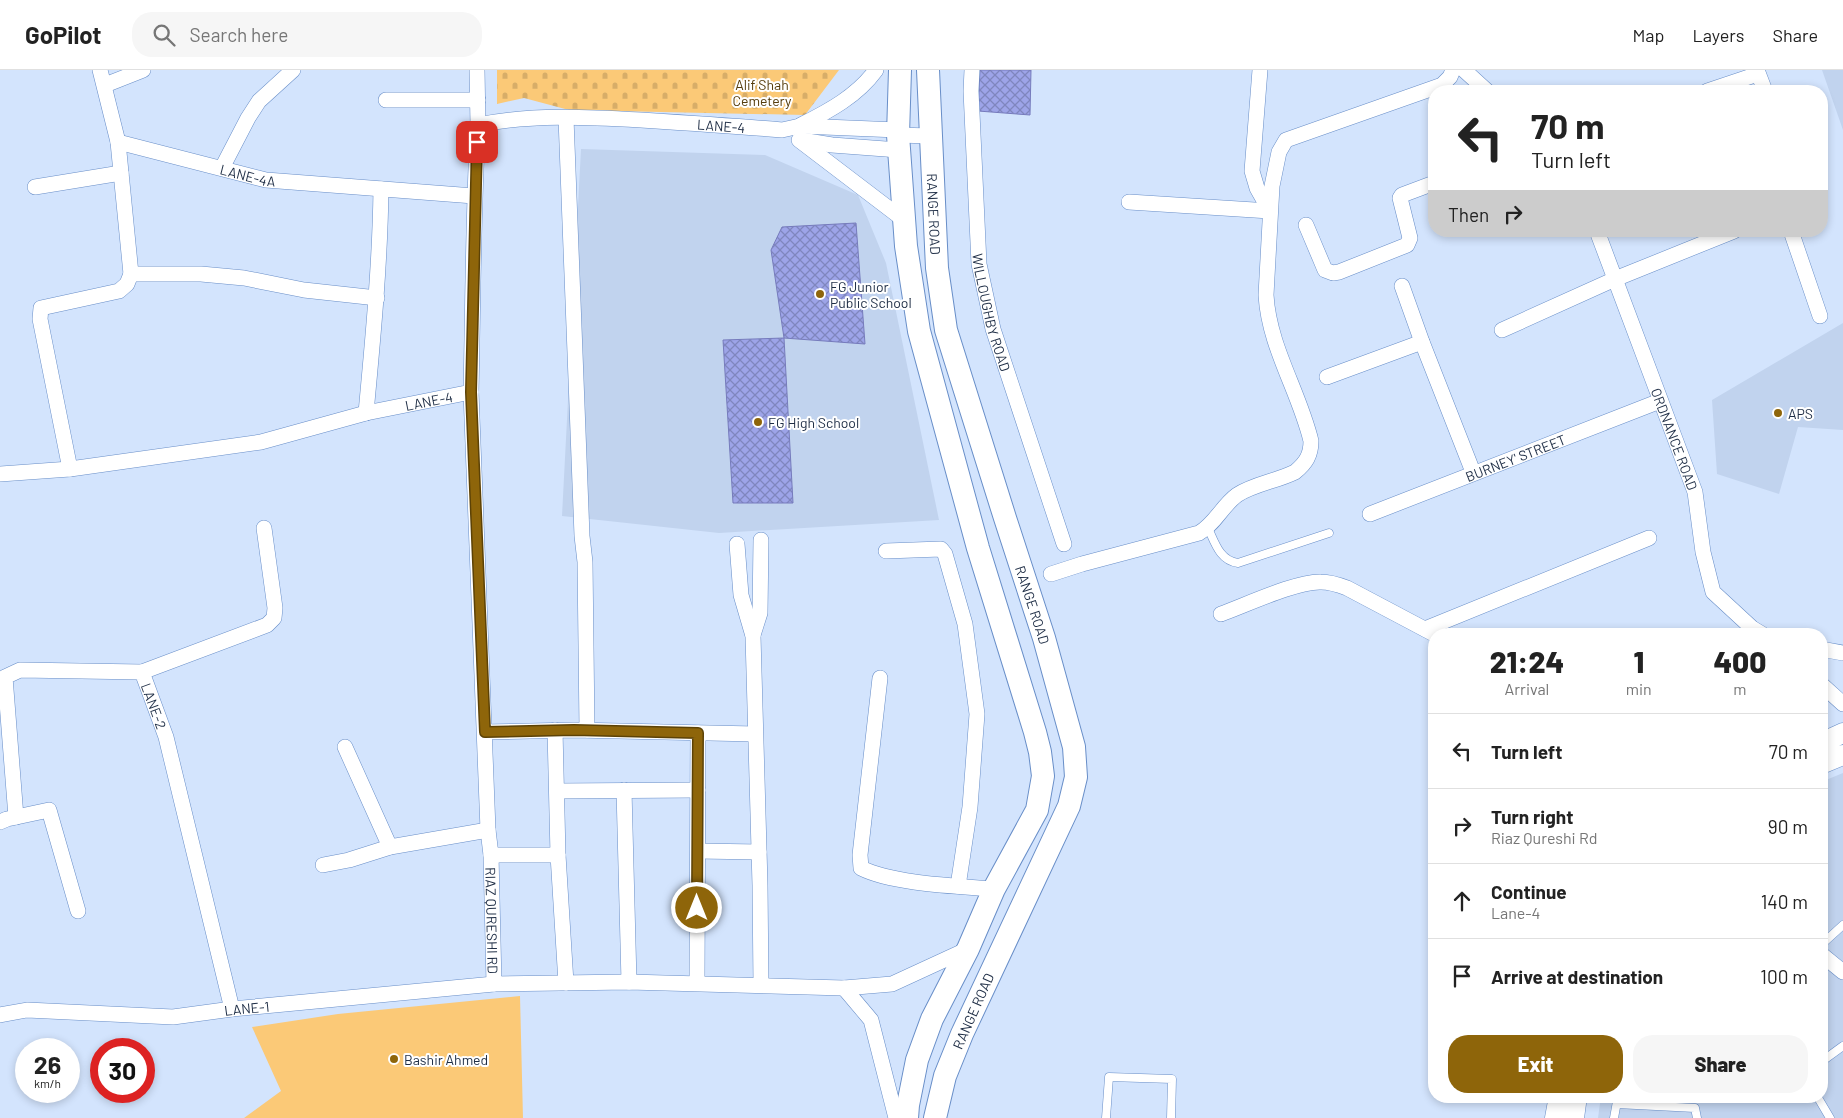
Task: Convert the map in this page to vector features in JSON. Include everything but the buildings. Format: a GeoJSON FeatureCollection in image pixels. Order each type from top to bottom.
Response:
{"type":"FeatureCollection","features":[{"type":"Feature","properties":{"kind":"main road"},"geometry":{"type":"LineString","coordinates":[[900,70],[898,138],[906,246],[919,331],[978,548],[1040,752],[1043,776],[1037,810],[994,889],[968,949],[932,1019],[917,1060],[907,1118]]}},
{"type":"Feature","properties":{"kind":"main road","name":"RANGE ROAD"},"geometry":{"type":"LineString","coordinates":[[928,70],[937,268],[946,330],[1044,638],[1074,747],[1076,777],[1069,806],[962,1034],[945,1076],[935,1118]]}},
{"type":"Feature","properties":{"kind":"main road"},"geometry":{"type":"LineString","coordinates":[[1828,740],[1843,734]]}},
{"type":"Feature","properties":{"kind":"main road"},"geometry":{"type":"LineString","coordinates":[[1828,761],[1843,756]]}},
{"type":"Feature","properties":{"kind":"main road"},"geometry":{"type":"LineString","coordinates":[[1556,1118],[1558,1103]]}},
{"type":"Feature","properties":{"kind":"main road"},"geometry":{"type":"LineString","coordinates":[[1574,1118],[1576,1103]]}},
{"type":"Feature","properties":{"kind":"street"},"geometry":{"type":"LineString","coordinates":[[70,469],[40,319],[41,308],[118,290],[127,284],[131,274],[118,142],[100,70]]}},
{"type":"Feature","properties":{"kind":"street"},"geometry":{"type":"LineString","coordinates":[[105,85],[143,70]]}},
{"type":"Feature","properties":{"kind":"street"},"geometry":{"type":"LineString","coordinates":[[222,168],[259,101],[293,70]]}},
{"type":"Feature","properties":{"kind":"street"},"geometry":{"type":"LineString","coordinates":[[477,70],[478,125]]}},
{"type":"Feature","properties":{"kind":"street"},"geometry":{"type":"LineString","coordinates":[[876,70],[870,78],[839,106],[800,133],[904,220]]}},
{"type":"Feature","properties":{"kind":"street","name":"WILLOUGHBY ROAD"},"geometry":{"type":"LineString","coordinates":[[972,70],[971,91],[978,264],[993,329],[1064,544]]}},
{"type":"Feature","properties":{"kind":"street"},"geometry":{"type":"LineString","coordinates":[[1260,70],[1252,171],[1257,188],[1270,211]]}},
{"type":"Feature","properties":{"kind":"street"},"geometry":{"type":"LineString","coordinates":[[1442,85],[1450,77],[1452,70]]}},
{"type":"Feature","properties":{"kind":"street"},"geometry":{"type":"LineString","coordinates":[[1464,70],[1480,85]]}},
{"type":"Feature","properties":{"kind":"street"},"geometry":{"type":"LineString","coordinates":[[1723,85],[1757,72],[1762,85]]}},
{"type":"Feature","properties":{"kind":"street"},"geometry":{"type":"LineString","coordinates":[[1051,574],[1082,564],[1190,537],[1208,528],[1236,496],[1295,472],[1303,466],[1311,451],[1309,431],[1274,339],[1267,311],[1270,211],[1272,186],[1279,152],[1286,140],[1428,90]]}},
{"type":"Feature","properties":{"kind":"street"},"geometry":{"type":"LineString","coordinates":[[386,100],[478,100]]}},
{"type":"Feature","properties":{"kind":"street","name":"LANE-4"},"geometry":{"type":"LineString","coordinates":[[0,474],[70,469],[261,442],[366,413],[471,392],[475,231],[474,196],[478,125],[530,117],[595,118],[782,130],[800,133],[832,145],[930,136]]}},
{"type":"Feature","properties":{"kind":"street"},"geometry":{"type":"LineString","coordinates":[[566,118],[581,526],[585,562],[587,730]]}},
{"type":"Feature","properties":{"kind":"street","name":"LANE-4A"},"geometry":{"type":"LineString","coordinates":[[118,142],[266,180],[474,196]]}},
{"type":"Feature","properties":{"kind":"street"},"geometry":{"type":"LineString","coordinates":[[34,188],[121,173]]}},
{"type":"Feature","properties":{"kind":"street"},"geometry":{"type":"LineString","coordinates":[[1306,224],[1325,270],[1333,273],[1339,272],[1407,245],[1410,238],[1400,198],[1402,194],[1428,185]]}},
{"type":"Feature","properties":{"kind":"street"},"geometry":{"type":"LineString","coordinates":[[366,413],[377,298],[381,189]]}},
{"type":"Feature","properties":{"kind":"street"},"geometry":{"type":"LineString","coordinates":[[1129,202],[1270,211]]}},
{"type":"Feature","properties":{"kind":"street","name":"ORDNANCE ROAD"},"geometry":{"type":"LineString","coordinates":[[1599,237],[1695,492],[1703,552],[1713,592],[1752,628]]}},
{"type":"Feature","properties":{"kind":"street"},"geometry":{"type":"LineString","coordinates":[[1502,330],[1615,279],[1719,237]]}},
{"type":"Feature","properties":{"kind":"street"},"geometry":{"type":"LineString","coordinates":[[1793,237],[1820,316]]}},
{"type":"Feature","properties":{"kind":"street"},"geometry":{"type":"LineString","coordinates":[[131,274],[201,274],[244,278],[304,290],[377,298]]}},
{"type":"Feature","properties":{"kind":"street"},"geometry":{"type":"LineString","coordinates":[[1402,286],[1473,472]]}},
{"type":"Feature","properties":{"kind":"street"},"geometry":{"type":"LineString","coordinates":[[1328,377],[1422,342]]}},
{"type":"Feature","properties":{"kind":"street","name":"RIAZ QURESHI RD"},"geometry":{"type":"LineString","coordinates":[[471,392],[488,830],[491,855],[494,984],[697,982],[844,988],[892,984],[968,949]]}},
{"type":"Feature","properties":{"kind":"street","name":"BURNEY' STREET"},"geometry":{"type":"LineString","coordinates":[[1370,514],[1473,472],[1660,401]]}},
{"type":"Feature","properties":{"kind":"street"},"geometry":{"type":"LineString","coordinates":[[142,672],[267,625],[274,618],[275,608],[264,528]]}},
{"type":"Feature","properties":{"kind":"street"},"geometry":{"type":"LineString","coordinates":[[1437,628],[1649,538]]}},
{"type":"Feature","properties":{"kind":"street"},"geometry":{"type":"LineString","coordinates":[[753,636],[760,613],[761,540]]}},
{"type":"Feature","properties":{"kind":"street"},"geometry":{"type":"LineString","coordinates":[[737,544],[740,595],[753,636],[761,985]]}},
{"type":"Feature","properties":{"kind":"street"},"geometry":{"type":"LineString","coordinates":[[886,551],[940,549],[945,554],[965,624],[977,714],[970,807],[958,886]]}},
{"type":"Feature","properties":{"kind":"street"},"geometry":{"type":"LineString","coordinates":[[1222,614],[1300,584],[1320,581],[1334,583],[1347,588],[1428,630]]}},
{"type":"Feature","properties":{"kind":"street"},"geometry":{"type":"LineString","coordinates":[[1828,650],[1843,653]]}},
{"type":"Feature","properties":{"kind":"street","name":"LANE-2"},"geometry":{"type":"LineString","coordinates":[[16,817],[6,677],[20,670],[142,672],[166,737],[232,1009]]}},
{"type":"Feature","properties":{"kind":"street"},"geometry":{"type":"LineString","coordinates":[[880,678],[860,855],[861,868],[872,874],[909,880],[994,889]]}},
{"type":"Feature","properties":{"kind":"street"},"geometry":{"type":"LineString","coordinates":[[1828,690],[1843,704]]}},
{"type":"Feature","properties":{"kind":"street"},"geometry":{"type":"LineString","coordinates":[[556,730],[558,855],[566,983]]}},
{"type":"Feature","properties":{"kind":"street"},"geometry":{"type":"LineString","coordinates":[[485,732],[587,730],[755,734]]}},
{"type":"Feature","properties":{"kind":"street"},"geometry":{"type":"LineString","coordinates":[[697,982],[698,733]]}},
{"type":"Feature","properties":{"kind":"street"},"geometry":{"type":"LineString","coordinates":[[345,748],[390,847]]}},
{"type":"Feature","properties":{"kind":"street"},"geometry":{"type":"LineString","coordinates":[[624,790],[629,982]]}},
{"type":"Feature","properties":{"kind":"street"},"geometry":{"type":"LineString","coordinates":[[557,791],[698,790]]}},
{"type":"Feature","properties":{"kind":"street"},"geometry":{"type":"LineString","coordinates":[[0,822],[49,810],[78,911]]}},
{"type":"Feature","properties":{"kind":"street"},"geometry":{"type":"LineString","coordinates":[[323,865],[349,860],[390,847],[488,830]]}},
{"type":"Feature","properties":{"kind":"street"},"geometry":{"type":"LineString","coordinates":[[698,851],[759,852]]}},
{"type":"Feature","properties":{"kind":"street"},"geometry":{"type":"LineString","coordinates":[[491,855],[558,855]]}},
{"type":"Feature","properties":{"kind":"street"},"geometry":{"type":"LineString","coordinates":[[1828,960],[1843,972]]}},
{"type":"Feature","properties":{"kind":"street","name":"LANE-1"},"geometry":{"type":"LineString","coordinates":[[0,1015],[27,1010],[173,1018],[232,1009],[494,984]]}},
{"type":"Feature","properties":{"kind":"street"},"geometry":{"type":"LineString","coordinates":[[844,988],[871,1020],[896,1118]]}},
{"type":"Feature","properties":{"kind":"lane"},"geometry":{"type":"LineString","coordinates":[[1208,528],[1226,560],[1238,562],[1328,533]]}},
{"type":"Feature","properties":{"kind":"lane"},"geometry":{"type":"LineString","coordinates":[[1828,939],[1843,926]]}},
{"type":"Feature","properties":{"kind":"lane"},"geometry":{"type":"LineString","coordinates":[[1828,1057],[1843,1046]]}},
{"type":"Feature","properties":{"kind":"lane"},"geometry":{"type":"LineString","coordinates":[[1106,1118],[1109,1077],[1172,1079],[1171,1118]]}},
{"type":"Feature","properties":{"kind":"lane"},"geometry":{"type":"LineString","coordinates":[[1614,1118],[1617,1103]]}},
{"type":"Feature","properties":{"kind":"lane"},"geometry":{"type":"LineString","coordinates":[[1646,1103],[1694,1108],[1697,1118]]}},
{"type":"Feature","properties":{"kind":"lane"},"geometry":{"type":"LineString","coordinates":[[1822,1103],[1830,1118]]}},
{"type":"Feature","properties":{"kind":"shaded area"},"geometry":{"type":"Polygon","coordinates":[[[1822,70],[1843,70],[1843,130],[1828,85],[1822,70]]]}},
{"type":"Feature","properties":{"kind":"shaded area"},"geometry":{"type":"Polygon","coordinates":[[[581,149],[765,155],[858,195],[886,263],[939,520],[719,533],[562,516],[581,149]]]}},
{"type":"Feature","properties":{"kind":"shaded area","name":"APS"},"geometry":{"type":"Polygon","coordinates":[[[1843,323],[1843,430],[1798,427],[1779,494],[1717,474],[1712,400],[1843,323]]]}},
{"type":"Feature","properties":{"kind":"shaded area"},"geometry":{"type":"Polygon","coordinates":[[[1843,773],[1843,1118],[1598,1118],[1600,1103],[1828,1103],[1828,779],[1843,773]]]}},
{"type":"Feature","properties":{"kind":"green space","name":"Alif Shah Cemetery"},"geometry":{"type":"Polygon","coordinates":[[[497,70],[839,70],[805,115],[569,110],[524,98],[497,104],[497,70]]]}},
{"type":"Feature","properties":{"kind":"green space","name":"Bashir Ahmed"},"geometry":{"type":"Polygon","coordinates":[[[520,996],[523,1118],[244,1118],[281,1091],[252,1027],[338,1014],[520,996]]]}},
{"type":"Feature","properties":{"kind":"place","name":"FG Junior Public School"},"geometry":{"type":"Point","coordinates":[820,294]}},
{"type":"Feature","properties":{"kind":"place","name":"APS"},"geometry":{"type":"Point","coordinates":[1778,413]}},
{"type":"Feature","properties":{"kind":"place","name":"FG High School"},"geometry":{"type":"Point","coordinates":[758,422]}},
{"type":"Feature","properties":{"kind":"place","name":"Bashir Ahmed"},"geometry":{"type":"Point","coordinates":[394,1059]}},
{"type":"Feature","properties":{"kind":"route"},"geometry":{"type":"LineString","coordinates":[[477,142],[474,196],[475,231],[471,392],[485,732],[574,730],[698,733],[697,908]]}}]}
